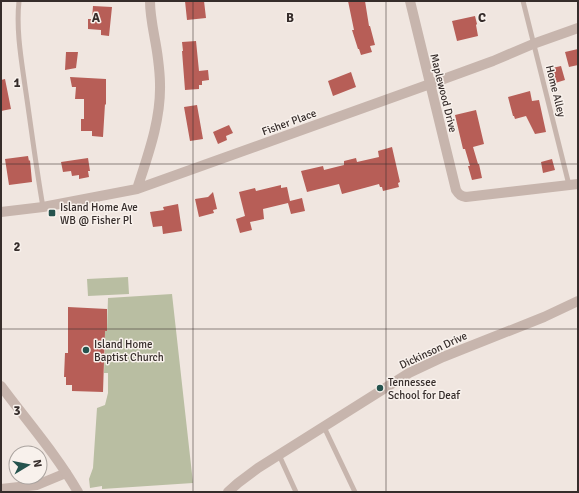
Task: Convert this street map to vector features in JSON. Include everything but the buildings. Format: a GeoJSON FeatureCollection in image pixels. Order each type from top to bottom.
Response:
{"type":"FeatureCollection","features":[{"type":"Feature","properties":{"kind":"street"},"geometry":{"type":"LineString","coordinates":[[137,189],[153,137],[159,103],[160,86],[158,60],[150,1]]}},
{"type":"Feature","properties":{"kind":"street","name":"Maplewood Drive"},"geometry":{"type":"LineString","coordinates":[[410,1],[456,190],[461,196],[466,197],[574,185]]}},
{"type":"Feature","properties":{"kind":"street","name":"Fisher Place"},"geometry":{"type":"LineString","coordinates":[[1,212],[43,207],[137,189],[430,84],[578,28]]}},
{"type":"Feature","properties":{"kind":"street","name":"Dickinson Drive"},"geometry":{"type":"LineString","coordinates":[[228,492],[258,468],[409,373],[426,364],[544,317],[578,300]]}},
{"type":"Feature","properties":{"kind":"street"},"geometry":{"type":"LineString","coordinates":[[1,386],[66,473],[78,492]]}},
{"type":"Feature","properties":{"kind":"street"},"geometry":{"type":"LineString","coordinates":[[1,489],[37,485],[66,473]]}},
{"type":"Feature","properties":{"kind":"lane"},"geometry":{"type":"LineString","coordinates":[[19,1],[18,14],[20,47],[43,207]]}},
{"type":"Feature","properties":{"kind":"lane","name":"Home Alley"},"geometry":{"type":"LineString","coordinates":[[523,1],[574,185]]}},
{"type":"Feature","properties":{"kind":"lane"},"geometry":{"type":"LineString","coordinates":[[324,427],[355,492]]}},
{"type":"Feature","properties":{"kind":"lane"},"geometry":{"type":"LineString","coordinates":[[279,455],[296,492]]}},
{"type":"Feature","properties":{"kind":"green space"},"geometry":{"type":"Polygon","coordinates":[[[128,277],[129,294],[88,296],[87,279],[128,277]]]}},
{"type":"Feature","properties":{"kind":"green space"},"geometry":{"type":"Polygon","coordinates":[[[172,294],[193,483],[102,489],[102,486],[90,488],[89,479],[93,468],[97,408],[105,405],[108,393],[108,373],[104,373],[104,331],[107,331],[108,298],[172,294]]]}},
{"type":"Feature","properties":{"kind":"place","name":"Island Home Ave WB @ Fisher Pl"},"geometry":{"type":"Point","coordinates":[52,213]}},
{"type":"Feature","properties":{"kind":"place","name":"Island Home Baptist Church"},"geometry":{"type":"Point","coordinates":[86,350]}},
{"type":"Feature","properties":{"kind":"place","name":"Tennessee School for Deaf"},"geometry":{"type":"Point","coordinates":[380,388]}}]}
